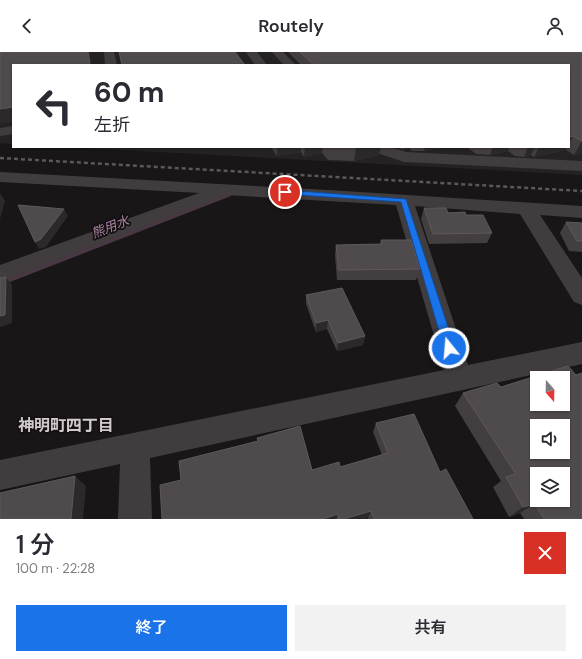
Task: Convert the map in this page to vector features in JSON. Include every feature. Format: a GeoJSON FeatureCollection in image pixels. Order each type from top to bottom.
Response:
{"type":"FeatureCollection","features":[{"type":"Feature","properties":{"kind":"street"},"geometry":{"type":"LineString","coordinates":[[109,52],[111,64]]}},
{"type":"Feature","properties":{"kind":"street"},"geometry":{"type":"LineString","coordinates":[[251,52],[260,64]]}},
{"type":"Feature","properties":{"kind":"street"},"geometry":{"type":"LineString","coordinates":[[277,52],[289,64]]}},
{"type":"Feature","properties":{"kind":"street"},"geometry":{"type":"LineString","coordinates":[[0,132],[12,130]]}},
{"type":"Feature","properties":{"kind":"street"},"geometry":{"type":"LineString","coordinates":[[383,148],[386,151],[404,157],[582,166]]}},
{"type":"Feature","properties":{"kind":"street"},"geometry":{"type":"LineString","coordinates":[[0,177],[228,189],[582,212]]}},
{"type":"Feature","properties":{"kind":"street"},"geometry":{"type":"LineString","coordinates":[[0,273],[228,189]]}},
{"type":"Feature","properties":{"kind":"street"},"geometry":{"type":"LineString","coordinates":[[404,200],[459,378]]}},
{"type":"Feature","properties":{"kind":"street"},"geometry":{"type":"LineString","coordinates":[[526,208],[582,296]]}},
{"type":"Feature","properties":{"kind":"street"},"geometry":{"type":"LineString","coordinates":[[0,475],[582,353]]}},
{"type":"Feature","properties":{"kind":"street"},"geometry":{"type":"LineString","coordinates":[[135,446],[135,519]]}},
{"type":"Feature","properties":{"kind":"shaded area"},"geometry":{"type":"Polygon","coordinates":[[[0,52],[582,52],[582,175],[84,148],[570,148],[570,64],[12,64],[12,144],[0,143],[0,52]]]}},
{"type":"Feature","properties":{"kind":"building"},"geometry":{"type":"Polygon","coordinates":[[[0,52],[88,52],[90,64],[12,64],[12,107],[0,109],[0,52]]]}},
{"type":"Feature","properties":{"kind":"building"},"geometry":{"type":"Polygon","coordinates":[[[119,52],[235,52],[244,64],[122,64],[119,52]]]}},
{"type":"Feature","properties":{"kind":"building"},"geometry":{"type":"Polygon","coordinates":[[[300,52],[582,52],[582,141],[573,136],[570,137],[570,64],[313,64],[300,52]]]}},
{"type":"Feature","properties":{"kind":"building"},"geometry":{"type":"Polygon","coordinates":[[[18,205],[64,209],[41,239],[35,242],[18,205]]]}},
{"type":"Feature","properties":{"kind":"building"},"geometry":{"type":"Polygon","coordinates":[[[424,208],[446,208],[448,213],[465,212],[466,215],[483,215],[492,233],[433,234],[424,208]]]}},
{"type":"Feature","properties":{"kind":"building"},"geometry":{"type":"Polygon","coordinates":[[[566,222],[582,223],[582,241],[577,241],[566,222]]]}},
{"type":"Feature","properties":{"kind":"building"},"geometry":{"type":"Polygon","coordinates":[[[381,240],[411,240],[420,269],[339,270],[336,245],[382,244],[381,240]]]}},
{"type":"Feature","properties":{"kind":"building"},"geometry":{"type":"Polygon","coordinates":[[[6,277],[5,315],[0,316],[0,278],[6,277]]]}},
{"type":"Feature","properties":{"kind":"building"},"geometry":{"type":"Polygon","coordinates":[[[342,288],[365,336],[338,343],[328,320],[316,323],[306,295],[342,288]]]}},
{"type":"Feature","properties":{"kind":"building"},"geometry":{"type":"Polygon","coordinates":[[[568,366],[576,375],[582,373],[582,519],[544,519],[537,507],[570,507],[570,467],[530,467],[530,505],[523,507],[506,477],[516,474],[463,393],[497,383],[501,387],[530,378],[530,411],[570,411],[570,371],[552,371],[568,366]]]}},
{"type":"Feature","properties":{"kind":"building"},"geometry":{"type":"Polygon","coordinates":[[[414,414],[440,472],[446,469],[473,519],[374,519],[371,511],[344,519],[339,519],[338,514],[323,519],[162,519],[160,485],[181,480],[179,461],[258,441],[257,438],[300,426],[312,470],[339,462],[340,467],[388,453],[376,423],[414,414]]]}},
{"type":"Feature","properties":{"kind":"building"},"geometry":{"type":"Polygon","coordinates":[[[75,476],[71,519],[0,519],[0,493],[75,476]]]}},
{"type":"Feature","properties":{"kind":"waterway","name":"熊用水"},"geometry":{"type":"LineString","coordinates":[[0,281],[8,280],[229,195]]}},
{"type":"Feature","properties":{"kind":"railway"},"geometry":{"type":"LineString","coordinates":[[0,158],[582,191]]}},
{"type":"Feature","properties":{"kind":"district","name":"神明町四丁目"},"geometry":{"type":"Point","coordinates":[66,425]}},
{"type":"Feature","properties":{"kind":"route"},"geometry":{"type":"LineString","coordinates":[[285,192],[404,200],[449,348]]}}]}
